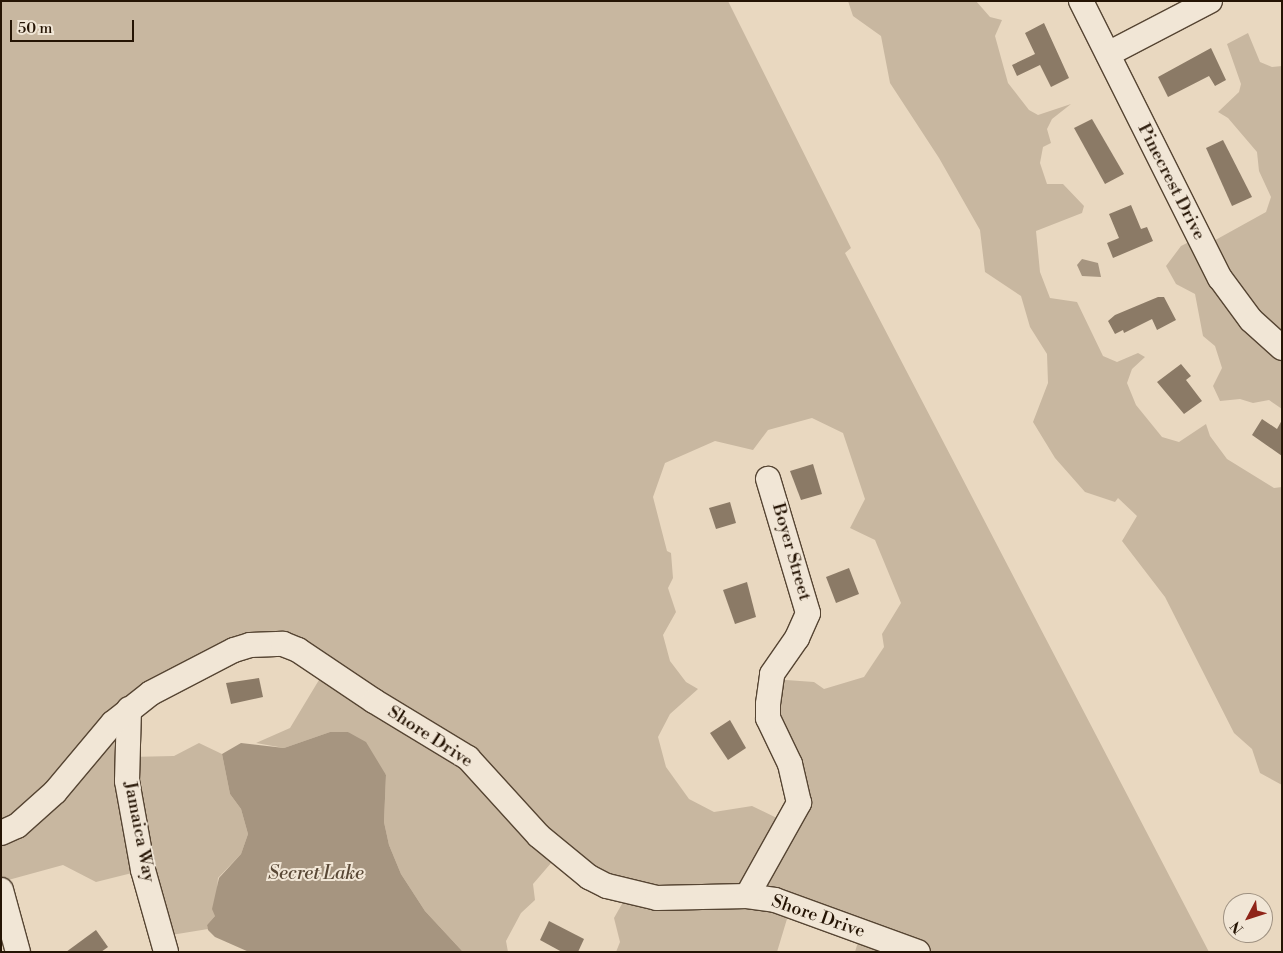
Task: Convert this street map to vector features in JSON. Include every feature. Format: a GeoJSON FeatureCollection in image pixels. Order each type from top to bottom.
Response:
{"type":"FeatureCollection","features":[{"type":"Feature","properties":{"kind":"street","name":"Pinecrest Drive"},"geometry":{"type":"LineString","coordinates":[[1082,1],[1220,278],[1251,320],[1282,348]]}},
{"type":"Feature","properties":{"kind":"street"},"geometry":{"type":"LineString","coordinates":[[1108,54],[1210,1]]}},
{"type":"Feature","properties":{"kind":"street","name":"Boyer Street"},"geometry":{"type":"LineString","coordinates":[[747,896],[799,803],[790,764],[768,718],[768,704],[772,674],[797,638],[808,613],[768,479]]}},
{"type":"Feature","properties":{"kind":"street","name":"Shore Drive"},"geometry":{"type":"LineString","coordinates":[[1,833],[17,826],[55,792],[113,723],[129,709],[168,683],[234,650],[250,645],[283,644],[298,650],[374,701],[468,758],[539,836],[595,880],[607,886],[657,898],[747,896],[775,900],[918,952]]}},
{"type":"Feature","properties":{"kind":"street","name":"Jamaica Way"},"geometry":{"type":"LineString","coordinates":[[129,709],[128,780],[143,870],[166,952]]}},
{"type":"Feature","properties":{"kind":"street"},"geometry":{"type":"LineString","coordinates":[[1,890],[18,952]]}},
{"type":"Feature","properties":{"kind":"shaded area"},"geometry":{"type":"Polygon","coordinates":[[[1,1],[728,1],[851,248],[845,253],[1209,952],[855,952],[860,935],[790,909],[777,952],[616,952],[620,942],[614,918],[627,895],[558,855],[533,884],[535,900],[521,913],[506,941],[508,952],[463,952],[425,911],[401,874],[389,845],[384,822],[386,775],[348,732],[330,732],[284,748],[256,743],[290,728],[325,670],[266,645],[136,703],[130,757],[174,756],[199,743],[222,754],[230,794],[241,809],[248,834],[241,854],[218,878],[215,916],[207,925],[208,929],[165,936],[140,871],[96,882],[63,865],[1,882],[1,1]],[[812,418],[768,430],[753,450],[715,441],[665,463],[653,497],[667,551],[671,553],[673,578],[668,588],[676,612],[663,635],[670,661],[686,682],[698,689],[670,714],[658,737],[666,767],[689,799],[714,812],[752,806],[787,823],[791,769],[772,679],[814,682],[824,689],[864,677],[884,647],[882,634],[901,603],[875,540],[850,528],[865,499],[843,433],[812,418]]]}},
{"type":"Feature","properties":{"kind":"shaded area"},"geometry":{"type":"Polygon","coordinates":[[[848,1],[976,1],[990,17],[1002,20],[995,36],[1008,83],[1029,110],[1038,115],[1071,104],[1052,119],[1047,129],[1051,143],[1043,147],[1040,163],[1047,184],[1063,184],[1084,206],[1082,213],[1036,231],[1040,272],[1050,298],[1077,302],[1103,356],[1117,362],[1138,353],[1145,357],[1132,369],[1127,383],[1136,405],[1162,437],[1179,442],[1206,424],[1210,436],[1227,459],[1274,488],[1282,487],[1282,785],[1260,773],[1252,749],[1234,733],[1165,597],[1122,541],[1137,516],[1118,498],[1115,502],[1085,492],[1055,458],[1033,422],[1048,383],[1047,354],[1030,327],[1021,296],[985,272],[980,230],[939,158],[890,83],[881,36],[853,16],[848,1]]]}},
{"type":"Feature","properties":{"kind":"shaded area"},"geometry":{"type":"Polygon","coordinates":[[[1248,33],[1260,62],[1272,67],[1282,66],[1282,409],[1269,400],[1253,403],[1240,399],[1220,401],[1213,386],[1222,368],[1215,346],[1203,336],[1195,294],[1176,284],[1166,266],[1181,246],[1201,236],[1210,243],[1266,212],[1271,197],[1259,171],[1257,152],[1228,118],[1218,112],[1239,92],[1241,84],[1227,44],[1248,33]]]}},
{"type":"Feature","properties":{"kind":"water"},"geometry":{"type":"Polygon","coordinates":[[[1082,259],[1098,263],[1101,277],[1082,276],[1077,265],[1082,259]]]}},
{"type":"Feature","properties":{"kind":"water","name":"Secret Lake"},"geometry":{"type":"Polygon","coordinates":[[[330,732],[348,732],[366,742],[386,775],[384,822],[389,845],[401,874],[425,911],[463,952],[249,952],[215,937],[208,930],[207,925],[215,916],[212,909],[219,878],[241,854],[248,834],[241,809],[230,794],[222,754],[241,743],[284,748],[330,732]]]}},
{"type":"Feature","properties":{"kind":"building"},"geometry":{"type":"Polygon","coordinates":[[[1044,23],[1069,78],[1051,87],[1040,65],[1017,76],[1012,65],[1035,54],[1025,33],[1044,23]]]}},
{"type":"Feature","properties":{"kind":"building"},"geometry":{"type":"Polygon","coordinates":[[[1211,48],[1226,80],[1215,86],[1209,76],[1168,97],[1158,77],[1211,48]]]}},
{"type":"Feature","properties":{"kind":"building"},"geometry":{"type":"Polygon","coordinates":[[[1092,119],[1124,174],[1105,184],[1074,128],[1092,119]]]}},
{"type":"Feature","properties":{"kind":"building"},"geometry":{"type":"Polygon","coordinates":[[[1223,140],[1252,197],[1232,206],[1206,148],[1223,140]]]}},
{"type":"Feature","properties":{"kind":"building"},"geometry":{"type":"Polygon","coordinates":[[[1131,205],[1141,229],[1147,227],[1153,241],[1113,258],[1107,243],[1119,238],[1109,214],[1131,205]]]}},
{"type":"Feature","properties":{"kind":"building"},"geometry":{"type":"Polygon","coordinates":[[[1158,297],[1164,297],[1176,320],[1157,330],[1152,319],[1124,333],[1123,330],[1115,334],[1108,321],[1115,315],[1158,297]]]}},
{"type":"Feature","properties":{"kind":"building"},"geometry":{"type":"Polygon","coordinates":[[[1181,364],[1191,376],[1186,380],[1202,401],[1184,414],[1157,382],[1181,364]]]}},
{"type":"Feature","properties":{"kind":"building"},"geometry":{"type":"Polygon","coordinates":[[[1262,419],[1277,429],[1282,420],[1282,456],[1252,435],[1262,419]]]}},
{"type":"Feature","properties":{"kind":"building"},"geometry":{"type":"Polygon","coordinates":[[[813,464],[822,494],[801,500],[790,471],[813,464]]]}},
{"type":"Feature","properties":{"kind":"building"},"geometry":{"type":"Polygon","coordinates":[[[730,502],[736,523],[716,529],[709,508],[730,502]]]}},
{"type":"Feature","properties":{"kind":"building"},"geometry":{"type":"Polygon","coordinates":[[[849,568],[859,594],[836,603],[826,577],[849,568]]]}},
{"type":"Feature","properties":{"kind":"building"},"geometry":{"type":"Polygon","coordinates":[[[747,582],[756,617],[735,624],[723,590],[747,582]]]}},
{"type":"Feature","properties":{"kind":"building"},"geometry":{"type":"Polygon","coordinates":[[[259,678],[263,697],[231,704],[226,683],[259,678]]]}},
{"type":"Feature","properties":{"kind":"building"},"geometry":{"type":"Polygon","coordinates":[[[730,720],[746,748],[728,760],[710,733],[730,720]]]}},
{"type":"Feature","properties":{"kind":"building"},"geometry":{"type":"Polygon","coordinates":[[[549,921],[584,939],[578,952],[562,952],[540,940],[549,921]]]}},
{"type":"Feature","properties":{"kind":"building"},"geometry":{"type":"Polygon","coordinates":[[[96,930],[108,947],[101,952],[66,952],[96,930]]]}}]}
